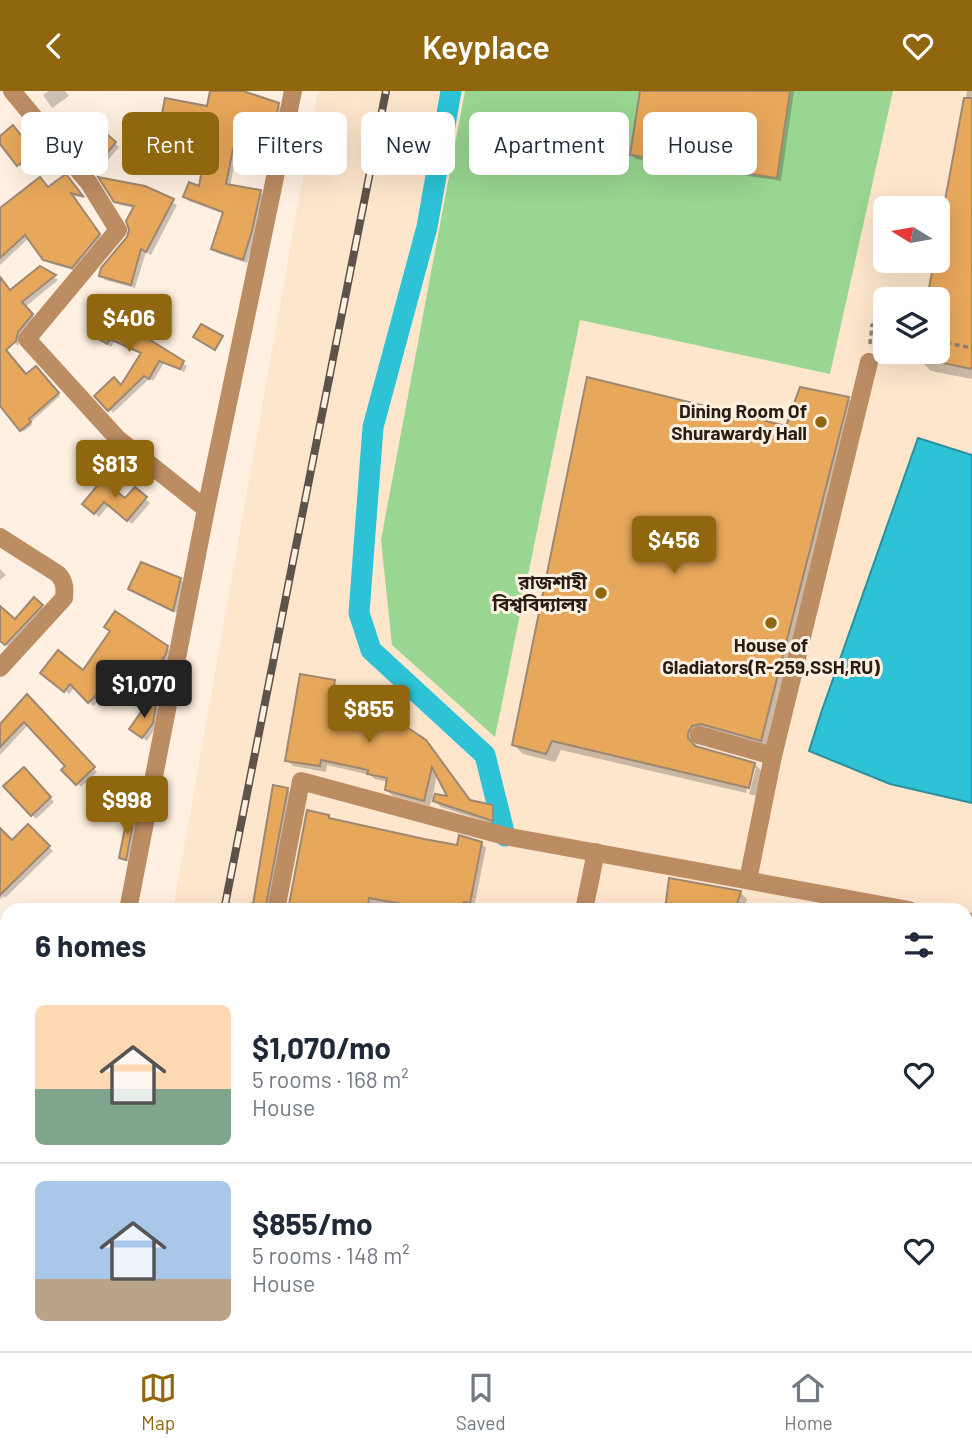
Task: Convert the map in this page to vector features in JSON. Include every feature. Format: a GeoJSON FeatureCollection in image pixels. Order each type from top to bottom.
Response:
{"type":"FeatureCollection","features":[{"type":"Feature","properties":{"kind":"street"},"geometry":{"type":"LineString","coordinates":[[12,91],[89,183],[118,230],[27,339],[118,439],[206,509]]}},
{"type":"Feature","properties":{"kind":"street"},"geometry":{"type":"LineString","coordinates":[[129,903],[206,509],[293,91]]}},
{"type":"Feature","properties":{"kind":"street"},"geometry":{"type":"LineString","coordinates":[[748,880],[774,756],[869,362]]}},
{"type":"Feature","properties":{"kind":"street"},"geometry":{"type":"LineString","coordinates":[[0,537],[58,574],[63,580],[65,590],[64,599],[0,668]]}},
{"type":"Feature","properties":{"kind":"street"},"geometry":{"type":"LineString","coordinates":[[699,735],[774,756]]}},
{"type":"Feature","properties":{"kind":"street"},"geometry":{"type":"LineString","coordinates":[[277,903],[301,781],[505,836],[871,903]]}},
{"type":"Feature","properties":{"kind":"street"},"geometry":{"type":"LineString","coordinates":[[585,903],[596,852]]}},
{"type":"Feature","properties":{"kind":"path"},"geometry":{"type":"LineString","coordinates":[[869,362],[873,325]]}},
{"type":"Feature","properties":{"kind":"path"},"geometry":{"type":"LineString","coordinates":[[950,343],[972,348]]}},
{"type":"Feature","properties":{"kind":"shaded area","name":"রাজশাহী বিশ্ববিদ্যালয়"},"geometry":{"type":"Polygon","coordinates":[[[318,91],[972,91],[972,903],[174,903],[303,175],[347,175],[347,112],[314,112],[318,91]]]}},
{"type":"Feature","properties":{"kind":"green space"},"geometry":{"type":"Polygon","coordinates":[[[465,91],[893,91],[830,374],[580,320],[495,737],[392,645],[381,540],[449,175],[455,175],[455,144],[465,91]]]}},
{"type":"Feature","properties":{"kind":"water"},"geometry":{"type":"Polygon","coordinates":[[[918,438],[972,455],[972,803],[890,784],[809,751],[918,438]]]}},
{"type":"Feature","properties":{"kind":"building"},"geometry":{"type":"Polygon","coordinates":[[[210,91],[243,91],[279,103],[277,112],[233,112],[233,149],[226,184],[261,190],[243,260],[211,249],[223,212],[183,197],[189,182],[199,186],[201,175],[219,175],[219,112],[162,112],[165,98],[207,106],[210,91]]]}},
{"type":"Feature","properties":{"kind":"building"},"geometry":{"type":"Polygon","coordinates":[[[640,91],[790,91],[777,178],[757,175],[757,112],[643,112],[643,157],[630,155],[640,91]]]}},
{"type":"Feature","properties":{"kind":"building"},"geometry":{"type":"Polygon","coordinates":[[[964,98],[972,98],[972,369],[948,364],[950,364],[950,287],[929,287],[932,273],[950,273],[950,196],[946,196],[964,98]]]}},
{"type":"Feature","properties":{"kind":"building"},"geometry":{"type":"Polygon","coordinates":[[[13,125],[21,135],[21,163],[17,166],[0,144],[0,136],[13,125]]]}},
{"type":"Feature","properties":{"kind":"building"},"geometry":{"type":"Polygon","coordinates":[[[108,135],[116,142],[108,152],[108,135]]]}},
{"type":"Feature","properties":{"kind":"building"},"geometry":{"type":"Polygon","coordinates":[[[67,175],[83,196],[71,193],[100,234],[72,268],[43,260],[25,235],[0,258],[0,208],[40,177],[48,187],[67,175]]]}},
{"type":"Feature","properties":{"kind":"building"},"geometry":{"type":"Polygon","coordinates":[[[98,177],[145,186],[174,199],[146,252],[141,249],[131,285],[99,276],[101,268],[127,237],[129,230],[126,221],[134,206],[114,202],[98,177]]]}},
{"type":"Feature","properties":{"kind":"building"},"geometry":{"type":"Polygon","coordinates":[[[40,266],[56,275],[22,302],[33,314],[18,332],[16,341],[6,350],[26,374],[36,366],[59,393],[29,419],[31,422],[20,431],[0,406],[0,277],[10,290],[40,266]]]}},
{"type":"Feature","properties":{"kind":"building"},"geometry":{"type":"Polygon","coordinates":[[[107,305],[124,315],[123,318],[142,326],[139,333],[184,361],[180,369],[159,361],[149,379],[144,376],[108,411],[94,396],[114,377],[121,385],[141,353],[110,339],[107,344],[90,334],[107,305]]]}},
{"type":"Feature","properties":{"kind":"building"},"geometry":{"type":"Polygon","coordinates":[[[201,324],[223,336],[215,350],[193,337],[201,324]]]}},
{"type":"Feature","properties":{"kind":"building"},"geometry":{"type":"Polygon","coordinates":[[[587,377],[786,426],[800,387],[849,397],[761,741],[701,724],[692,726],[688,733],[688,738],[695,746],[755,763],[749,788],[552,741],[546,754],[512,745],[587,377]]]}},
{"type":"Feature","properties":{"kind":"building"},"geometry":{"type":"Polygon","coordinates":[[[102,480],[125,498],[135,487],[147,497],[127,521],[104,502],[94,514],[82,504],[102,480]]]}},
{"type":"Feature","properties":{"kind":"building"},"geometry":{"type":"Polygon","coordinates":[[[141,562],[181,578],[173,611],[128,589],[141,562]]]}},
{"type":"Feature","properties":{"kind":"building"},"geometry":{"type":"Polygon","coordinates":[[[34,597],[43,605],[5,645],[0,641],[0,606],[15,619],[34,597]]]}},
{"type":"Feature","properties":{"kind":"building"},"geometry":{"type":"Polygon","coordinates":[[[115,611],[168,646],[153,674],[156,676],[142,694],[118,675],[88,703],[70,684],[64,692],[40,673],[58,650],[83,670],[110,631],[104,627],[115,611]]]}},
{"type":"Feature","properties":{"kind":"building"},"geometry":{"type":"Polygon","coordinates":[[[300,674],[335,680],[333,688],[386,713],[426,740],[470,800],[493,805],[493,821],[433,801],[435,794],[447,796],[432,767],[424,801],[385,790],[387,778],[367,774],[368,770],[321,760],[320,766],[285,761],[300,674]]]}},
{"type":"Feature","properties":{"kind":"building"},"geometry":{"type":"Polygon","coordinates":[[[27,694],[95,767],[76,785],[61,770],[65,766],[24,722],[0,747],[0,724],[27,694]]]}},
{"type":"Feature","properties":{"kind":"building"},"geometry":{"type":"Polygon","coordinates":[[[149,701],[156,705],[153,723],[142,738],[129,729],[149,701]]]}},
{"type":"Feature","properties":{"kind":"building"},"geometry":{"type":"Polygon","coordinates":[[[24,767],[51,797],[31,816],[3,786],[24,767]]]}},
{"type":"Feature","properties":{"kind":"building"},"geometry":{"type":"Polygon","coordinates":[[[273,785],[288,788],[266,903],[253,903],[273,785]]]}},
{"type":"Feature","properties":{"kind":"building"},"geometry":{"type":"Polygon","coordinates":[[[307,810],[329,815],[329,818],[424,839],[457,845],[459,835],[482,842],[470,903],[396,903],[369,898],[368,903],[289,903],[307,810]]]}},
{"type":"Feature","properties":{"kind":"building"},"geometry":{"type":"Polygon","coordinates":[[[128,812],[135,813],[126,860],[119,858],[128,812]]]}},
{"type":"Feature","properties":{"kind":"building"},"geometry":{"type":"Polygon","coordinates":[[[28,824],[50,846],[0,895],[0,828],[12,840],[28,824]]]}},
{"type":"Feature","properties":{"kind":"building"},"geometry":{"type":"Polygon","coordinates":[[[669,878],[741,891],[737,903],[666,903],[669,878]]]}},
{"type":"Feature","properties":{"kind":"waterway"},"geometry":{"type":"LineString","coordinates":[[451,91],[427,227],[373,427],[359,613],[371,650],[485,755],[505,836]]}},
{"type":"Feature","properties":{"kind":"railway"},"geometry":{"type":"LineString","coordinates":[[225,903],[386,91]]}},
{"type":"Feature","properties":{"kind":"place","name":"Dining Room Of Shurawardy Hall"},"geometry":{"type":"Point","coordinates":[821,422]}},
{"type":"Feature","properties":{"kind":"place","name":"রাজশাহী বিশ্ববিদ্যালয়"},"geometry":{"type":"Point","coordinates":[601,593]}},
{"type":"Feature","properties":{"kind":"place","name":"House of Gladiators(R-259,SSH,RU)"},"geometry":{"type":"Point","coordinates":[771,623]}}]}
